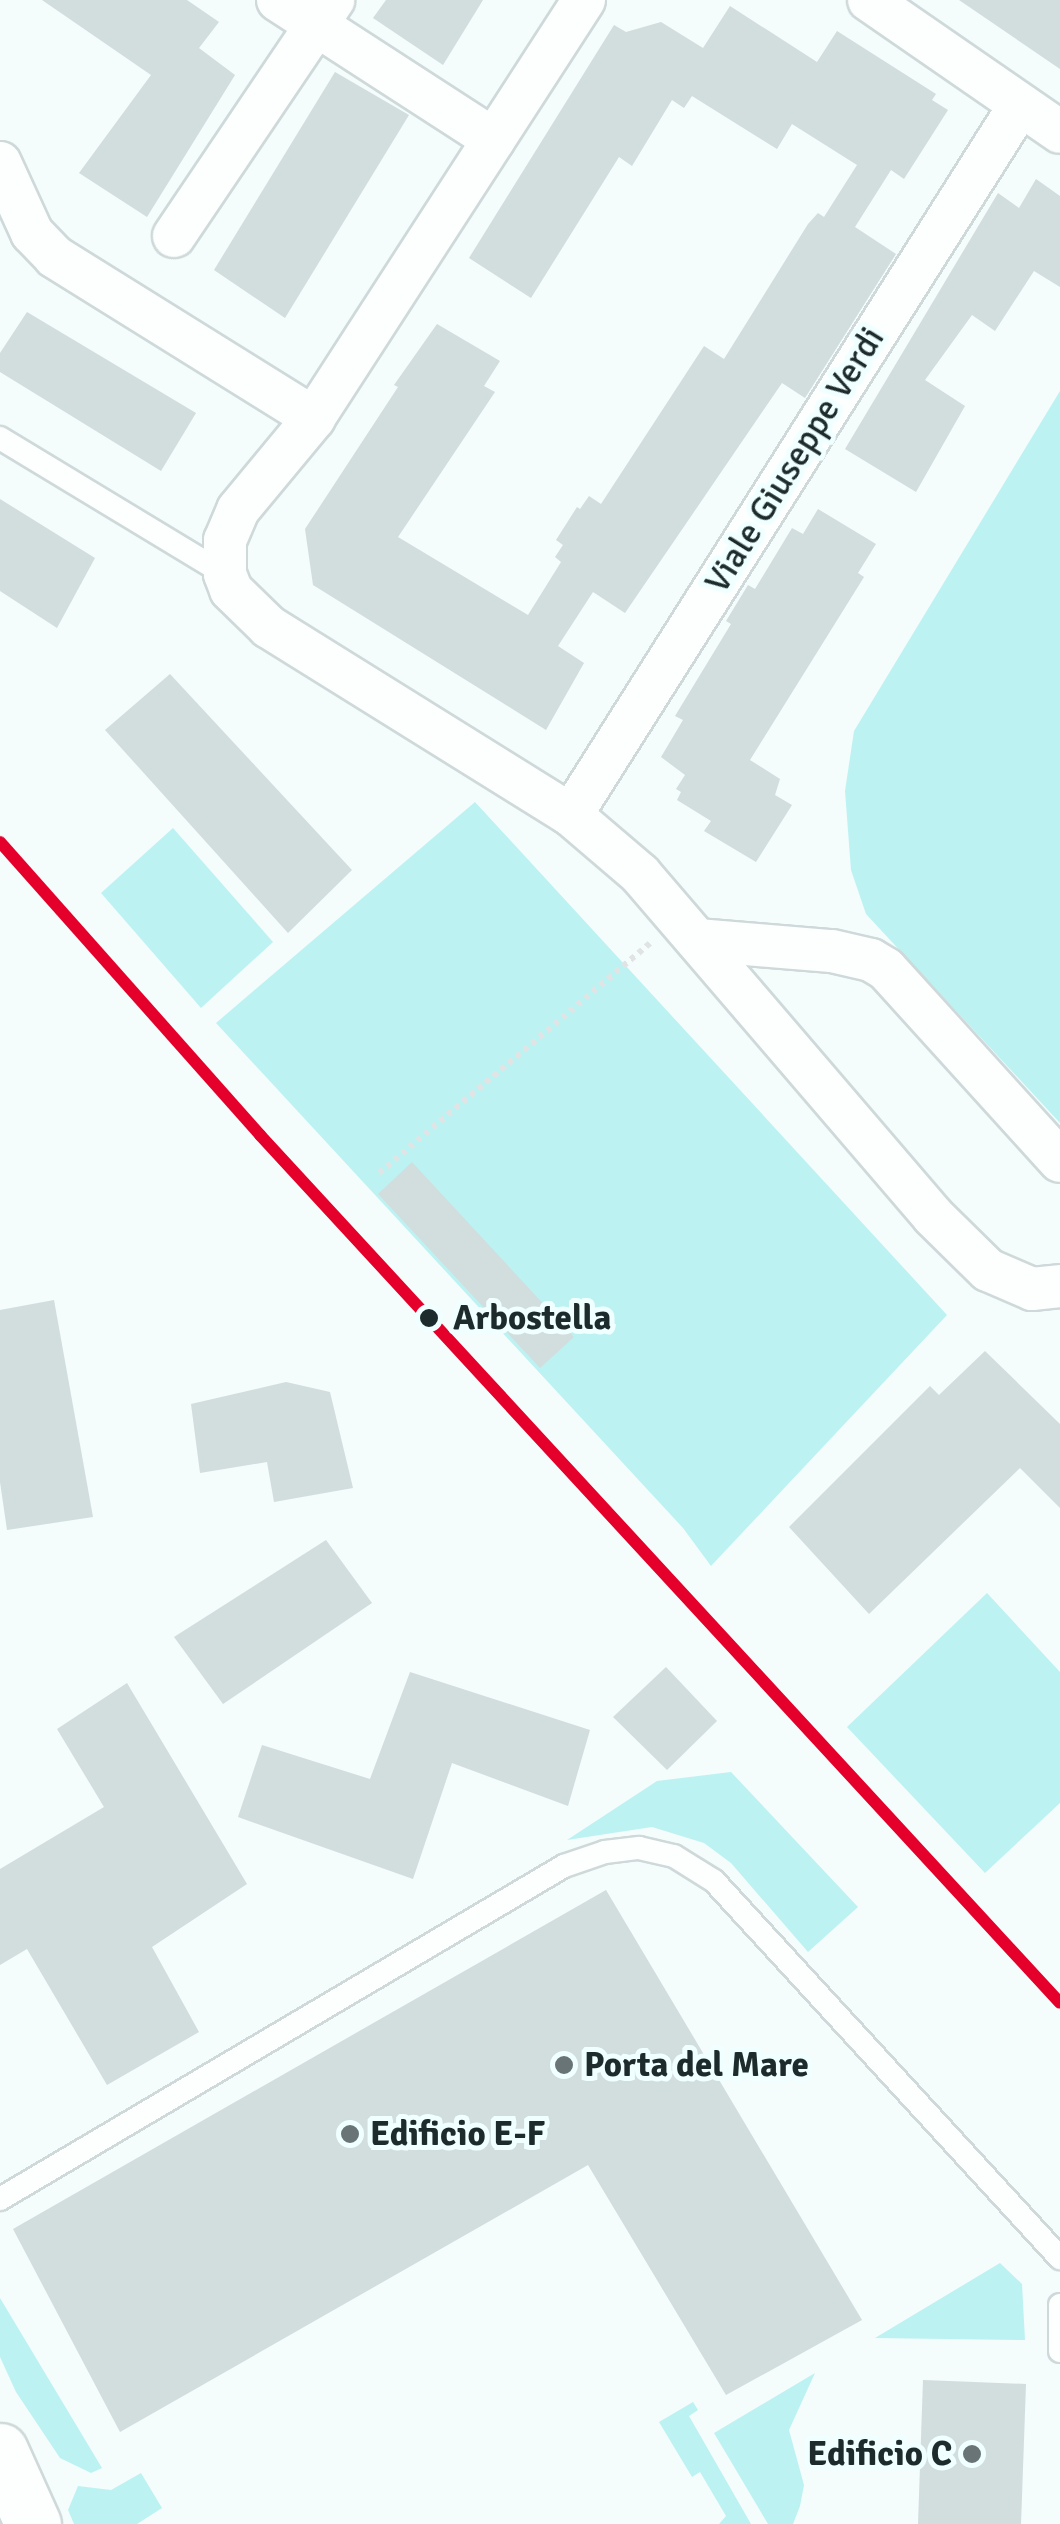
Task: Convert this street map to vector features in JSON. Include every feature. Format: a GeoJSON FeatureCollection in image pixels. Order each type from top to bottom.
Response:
{"type":"FeatureCollection","features":[{"type":"Feature","properties":{"kind":"main road"},"geometry":{"type":"LineString","coordinates":[[0,2451],[33,2524]]}},
{"type":"Feature","properties":{"kind":"street"},"geometry":{"type":"LineString","coordinates":[[278,0],[324,12],[494,140]]}},
{"type":"Feature","properties":{"kind":"street"},"geometry":{"type":"LineString","coordinates":[[584,0],[314,418],[238,510],[226,540],[224,574],[231,590],[269,626],[571,815],[640,874],[933,1216],[988,1270],[1032,1289],[1060,1286]]}},
{"type":"Feature","properties":{"kind":"street"},"geometry":{"type":"LineString","coordinates":[[869,0],[1060,132]]}},
{"type":"Feature","properties":{"kind":"street"},"geometry":{"type":"LineString","coordinates":[[174,236],[324,12]]}},
{"type":"Feature","properties":{"kind":"street","name":"Viale Giuseppe Verdi"},"geometry":{"type":"LineString","coordinates":[[571,815],[1020,105]]}},
{"type":"Feature","properties":{"kind":"street"},"geometry":{"type":"LineString","coordinates":[[0,162],[32,233],[55,257],[314,418]]}},
{"type":"Feature","properties":{"kind":"street"},"geometry":{"type":"LineString","coordinates":[[688,930],[832,951],[871,960],[886,969],[1060,1160]]}},
{"type":"Feature","properties":{"kind":"lane"},"geometry":{"type":"LineString","coordinates":[[0,438],[224,574]]}},
{"type":"Feature","properties":{"kind":"lane"},"geometry":{"type":"LineString","coordinates":[[1,2200],[564,1866],[605,1852],[639,1848],[674,1856],[714,1882],[1060,2258]]}},
{"type":"Feature","properties":{"kind":"lane"},"geometry":{"type":"LineString","coordinates":[[1060,2305],[1060,2351]]}},
{"type":"Feature","properties":{"kind":"path"},"geometry":{"type":"LineString","coordinates":[[379,1173],[688,930]]}},
{"type":"Feature","properties":{"kind":"shaded area"},"geometry":{"type":"Polygon","coordinates":[[[1060,391],[1060,1123],[866,914],[851,870],[845,791],[854,731],[1060,391]]]}},
{"type":"Feature","properties":{"kind":"shaded area","name":"Arbostella"},"geometry":{"type":"Polygon","coordinates":[[[475,802],[947,1315],[711,1566],[683,1528],[216,1023],[475,802]]]}},
{"type":"Feature","properties":{"kind":"shaded area"},"geometry":{"type":"Polygon","coordinates":[[[173,828],[273,942],[201,1008],[101,893],[173,828]]]}},
{"type":"Feature","properties":{"kind":"shaded area"},"geometry":{"type":"Polygon","coordinates":[[[987,1593],[1060,1672],[1060,1803],[985,1873],[847,1727],[987,1593]]]}},
{"type":"Feature","properties":{"kind":"shaded area"},"geometry":{"type":"Polygon","coordinates":[[[731,1772],[858,1907],[808,1952],[731,1863],[704,1843],[652,1827],[567,1840],[657,1781],[731,1772]]]}},
{"type":"Feature","properties":{"kind":"shaded area"},"geometry":{"type":"Polygon","coordinates":[[[1000,2263],[1022,2284],[1025,2340],[875,2338],[1000,2263]]]}},
{"type":"Feature","properties":{"kind":"shaded area"},"geometry":{"type":"Polygon","coordinates":[[[0,2298],[102,2468],[91,2473],[60,2458],[16,2392],[0,2357],[0,2298]]]}},
{"type":"Feature","properties":{"kind":"shaded area"},"geometry":{"type":"Polygon","coordinates":[[[815,2373],[789,2430],[804,2485],[800,2506],[793,2524],[768,2524],[714,2433],[815,2373]]]}},
{"type":"Feature","properties":{"kind":"shaded area"},"geometry":{"type":"Polygon","coordinates":[[[693,2402],[698,2410],[689,2416],[751,2524],[719,2524],[726,2516],[700,2472],[692,2477],[659,2422],[693,2402]]]}},
{"type":"Feature","properties":{"kind":"shaded area"},"geometry":{"type":"Polygon","coordinates":[[[141,2473],[162,2508],[137,2524],[74,2524],[68,2510],[78,2486],[111,2490],[141,2473]]]}},
{"type":"Feature","properties":{"kind":"building"},"geometry":{"type":"Polygon","coordinates":[[[42,0],[187,0],[219,22],[199,48],[235,75],[147,217],[79,173],[151,75],[42,0]]]}},
{"type":"Feature","properties":{"kind":"building"},"geometry":{"type":"Polygon","coordinates":[[[386,0],[483,0],[443,65],[373,18],[386,0]]]}},
{"type":"Feature","properties":{"kind":"building"},"geometry":{"type":"Polygon","coordinates":[[[959,0],[1060,0],[1060,69],[959,0]]]}},
{"type":"Feature","properties":{"kind":"building"},"geometry":{"type":"Polygon","coordinates":[[[730,6],[817,62],[837,31],[936,94],[932,100],[948,110],[904,179],[891,170],[855,227],[896,254],[805,398],[782,383],[625,613],[593,592],[558,646],[584,663],[546,730],[313,585],[305,529],[398,387],[394,385],[437,324],[500,361],[484,386],[495,392],[398,537],[528,615],[561,562],[555,557],[563,545],[556,540],[577,507],[580,509],[589,496],[601,504],[704,346],[724,359],[808,224],[818,213],[824,217],[857,165],[792,124],[777,149],[692,96],[684,108],[672,100],[632,166],[619,157],[531,298],[469,258],[614,25],[626,32],[661,22],[703,48],[730,6]]]}},
{"type":"Feature","properties":{"kind":"building"},"geometry":{"type":"Polygon","coordinates":[[[335,72],[409,115],[285,318],[214,270],[335,72]]]}},
{"type":"Feature","properties":{"kind":"building"},"geometry":{"type":"Polygon","coordinates":[[[1036,179],[1060,196],[1060,287],[1034,271],[995,331],[972,315],[925,380],[965,406],[916,492],[845,449],[998,193],[1019,208],[1036,179]]]}},
{"type":"Feature","properties":{"kind":"building"},"geometry":{"type":"Polygon","coordinates":[[[27,312],[196,413],[161,471],[0,372],[0,353],[27,312]]]}},
{"type":"Feature","properties":{"kind":"building"},"geometry":{"type":"Polygon","coordinates":[[[0,499],[95,558],[57,628],[0,591],[0,499]]]}},
{"type":"Feature","properties":{"kind":"building"},"geometry":{"type":"Polygon","coordinates":[[[818,509],[876,544],[858,573],[864,577],[750,760],[780,779],[775,795],[792,805],[756,862],[704,831],[711,821],[677,800],[681,792],[676,789],[685,775],[661,757],[683,720],[675,716],[731,624],[726,621],[748,585],[755,589],[792,528],[803,534],[818,509]]]}},
{"type":"Feature","properties":{"kind":"building"},"geometry":{"type":"Polygon","coordinates":[[[170,674],[352,870],[288,933],[105,730],[170,674]]]}},
{"type":"Feature","properties":{"kind":"building"},"geometry":{"type":"Polygon","coordinates":[[[412,1162],[574,1337],[540,1368],[378,1194],[412,1162]]]}},
{"type":"Feature","properties":{"kind":"building"},"geometry":{"type":"Polygon","coordinates":[[[54,1300],[93,1517],[7,1530],[0,1482],[0,1310],[54,1300]]]}},
{"type":"Feature","properties":{"kind":"building"},"geometry":{"type":"Polygon","coordinates":[[[985,1351],[1060,1424],[1060,1508],[1020,1468],[869,1614],[789,1527],[930,1386],[939,1395],[985,1351]]]}},
{"type":"Feature","properties":{"kind":"building"},"geometry":{"type":"Polygon","coordinates":[[[286,1382],[330,1392],[353,1488],[274,1502],[267,1462],[200,1473],[191,1404],[286,1382]]]}},
{"type":"Feature","properties":{"kind":"building"},"geometry":{"type":"Polygon","coordinates":[[[326,1540],[372,1603],[223,1704],[174,1637],[326,1540]]]}},
{"type":"Feature","properties":{"kind":"building"},"geometry":{"type":"Polygon","coordinates":[[[666,1667],[717,1721],[667,1770],[613,1717],[666,1667]]]}},
{"type":"Feature","properties":{"kind":"building"},"geometry":{"type":"Polygon","coordinates":[[[410,1672],[590,1730],[568,1806],[452,1763],[413,1879],[238,1817],[262,1745],[370,1779],[410,1672]]]}},
{"type":"Feature","properties":{"kind":"building"},"geometry":{"type":"Polygon","coordinates":[[[127,1683],[247,1884],[152,1947],[199,2032],[107,2085],[27,1949],[0,1965],[0,1869],[104,1807],[57,1729],[127,1683]]]}},
{"type":"Feature","properties":{"kind":"building","name":"Edificio E-F"},"geometry":{"type":"Polygon","coordinates":[[[606,1890],[862,2320],[726,2395],[588,2165],[120,2432],[13,2229],[606,1890]]]}},
{"type":"Feature","properties":{"kind":"building","name":"Edificio C"},"geometry":{"type":"Polygon","coordinates":[[[923,2380],[1026,2384],[1021,2524],[918,2524],[923,2380]]]}},
{"type":"Feature","properties":{"kind":"transit line"},"geometry":{"type":"LineString","coordinates":[[0,842],[260,1135],[1060,2003]]}},
{"type":"Feature","properties":{"kind":"place","name":"Arbostella"},"geometry":{"type":"Point","coordinates":[429,1318]}},
{"type":"Feature","properties":{"kind":"place","name":"Porta del Mare"},"geometry":{"type":"Point","coordinates":[564,2065]}},
{"type":"Feature","properties":{"kind":"place","name":"Edificio E-F"},"geometry":{"type":"Point","coordinates":[350,2134]}},
{"type":"Feature","properties":{"kind":"place","name":"Edificio C"},"geometry":{"type":"Point","coordinates":[972,2454]}}]}
